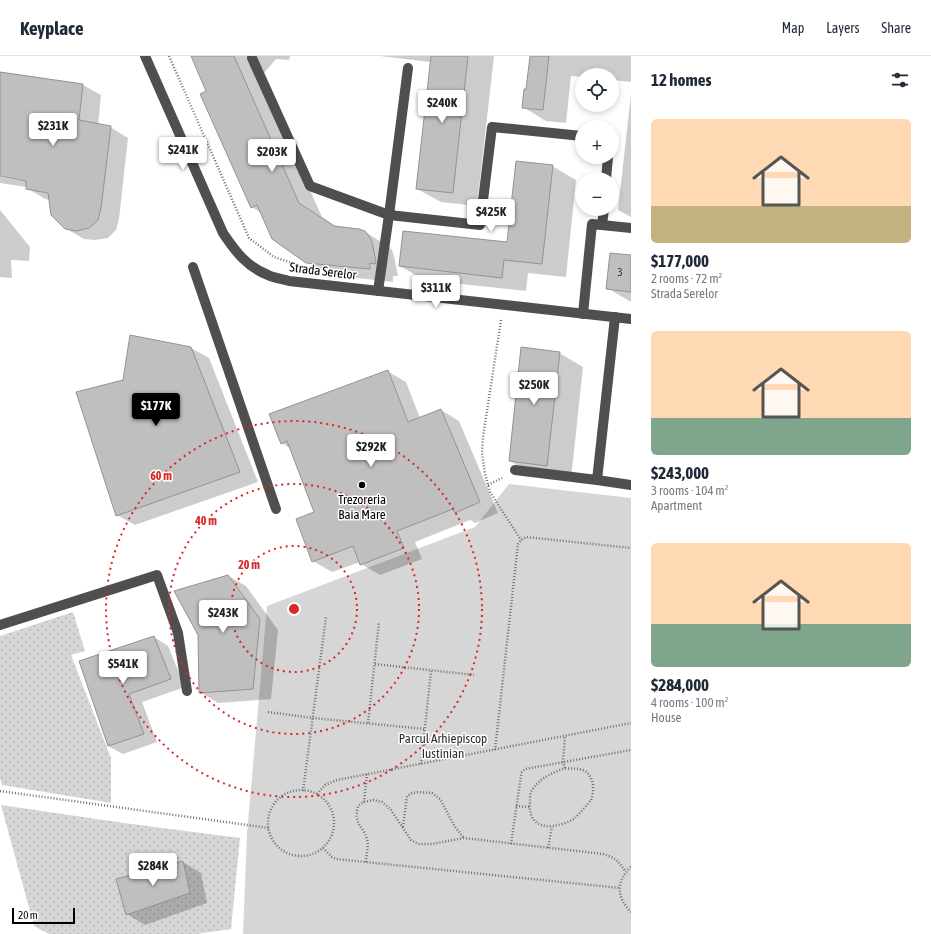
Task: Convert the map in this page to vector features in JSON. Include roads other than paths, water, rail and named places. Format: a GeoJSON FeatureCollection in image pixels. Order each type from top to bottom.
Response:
{"type":"FeatureCollection","features":[{"type":"Feature","properties":{"kind":"street","name":"Strada Serelor"},"geometry":{"type":"LineString","coordinates":[[145,56],[223,233],[235,251],[251,266],[268,275],[289,281],[631,319]]}},
{"type":"Feature","properties":{"kind":"street"},"geometry":{"type":"LineString","coordinates":[[252,58],[310,186],[389,215],[480,225],[492,127],[575,135]]}},
{"type":"Feature","properties":{"kind":"street"},"geometry":{"type":"LineString","coordinates":[[378,291],[408,68]]}},
{"type":"Feature","properties":{"kind":"street"},"geometry":{"type":"LineString","coordinates":[[602,225],[603,216]]}},
{"type":"Feature","properties":{"kind":"street"},"geometry":{"type":"LineString","coordinates":[[583,314],[592,224],[631,228]]}},
{"type":"Feature","properties":{"kind":"street"},"geometry":{"type":"LineString","coordinates":[[193,267],[276,509]]}},
{"type":"Feature","properties":{"kind":"street"},"geometry":{"type":"LineString","coordinates":[[596,480],[615,317]]}},
{"type":"Feature","properties":{"kind":"street"},"geometry":{"type":"LineString","coordinates":[[515,470],[631,484]]}},
{"type":"Feature","properties":{"kind":"street"},"geometry":{"type":"LineString","coordinates":[[0,625],[157,575],[178,633],[187,691]]}},
{"type":"Feature","properties":{"kind":"place","name":"Trezoreria Baia Mare"},"geometry":{"type":"Point","coordinates":[362,485]}},
{"type":"Feature","properties":{"kind":"park label","name":"Parcul Arhiepiscop Iustinian"},"geometry":{"type":"Point","coordinates":[443,746]}}]}
